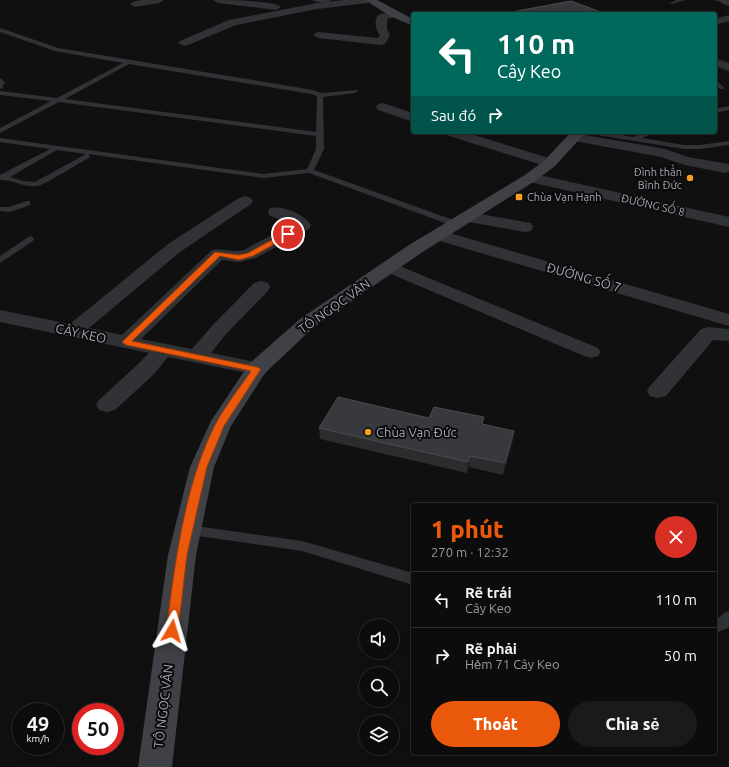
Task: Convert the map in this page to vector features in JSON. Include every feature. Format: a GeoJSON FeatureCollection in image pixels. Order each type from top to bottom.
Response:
{"type":"FeatureCollection","features":[{"type":"Feature","properties":{"kind":"main road"},"geometry":{"type":"LineString","coordinates":[[369,0],[411,22]]}},
{"type":"Feature","properties":{"kind":"main road","name":"TÔ NGỌC VÂN"},"geometry":{"type":"LineString","coordinates":[[155,767],[182,555],[189,530],[202,467],[219,426],[257,369],[307,323],[439,235],[530,178],[550,163],[577,135]]}},
{"type":"Feature","properties":{"kind":"street"},"geometry":{"type":"LineString","coordinates":[[135,4],[158,0]]}},
{"type":"Feature","properties":{"kind":"street"},"geometry":{"type":"LineString","coordinates":[[218,0],[245,1],[301,9]]}},
{"type":"Feature","properties":{"kind":"street"},"geometry":{"type":"LineString","coordinates":[[184,43],[232,22],[301,9],[313,4],[369,0]]}},
{"type":"Feature","properties":{"kind":"street"},"geometry":{"type":"LineString","coordinates":[[313,4],[326,16]]}},
{"type":"Feature","properties":{"kind":"street"},"geometry":{"type":"LineString","coordinates":[[318,35],[381,42],[385,35],[380,24],[382,17],[394,14]]}},
{"type":"Feature","properties":{"kind":"street"},"geometry":{"type":"LineString","coordinates":[[717,21],[729,18]]}},
{"type":"Feature","properties":{"kind":"street"},"geometry":{"type":"LineString","coordinates":[[718,57],[729,67]]}},
{"type":"Feature","properties":{"kind":"street"},"geometry":{"type":"LineString","coordinates":[[383,108],[411,117]]}},
{"type":"Feature","properties":{"kind":"street"},"geometry":{"type":"LineString","coordinates":[[457,134],[550,163]]}},
{"type":"Feature","properties":{"kind":"street"},"geometry":{"type":"LineString","coordinates":[[577,135],[665,153],[685,161],[725,168]]}},
{"type":"Feature","properties":{"kind":"street","name":"ĐƯỜNG SỐ 8"},"geometry":{"type":"LineString","coordinates":[[530,178],[729,222]]}},
{"type":"Feature","properties":{"kind":"street"},"geometry":{"type":"LineString","coordinates":[[74,331],[174,248],[245,201]]}},
{"type":"Feature","properties":{"kind":"street"},"geometry":{"type":"LineString","coordinates":[[126,342],[218,254],[239,258],[250,254],[303,225],[298,220],[276,212]]}},
{"type":"Feature","properties":{"kind":"street"},"geometry":{"type":"LineString","coordinates":[[463,221],[525,227]]}},
{"type":"Feature","properties":{"kind":"street","name":"ĐƯỜNG SỐ 7"},"geometry":{"type":"LineString","coordinates":[[439,235],[729,320]]}},
{"type":"Feature","properties":{"kind":"street"},"geometry":{"type":"LineString","coordinates":[[390,267],[591,352]]}},
{"type":"Feature","properties":{"kind":"street"},"geometry":{"type":"LineString","coordinates":[[197,357],[219,330],[261,288]]}},
{"type":"Feature","properties":{"kind":"street","name":"CÂY KEO"},"geometry":{"type":"LineString","coordinates":[[1,317],[257,369]]}},
{"type":"Feature","properties":{"kind":"street"},"geometry":{"type":"LineString","coordinates":[[658,391],[708,333],[729,335]]}},
{"type":"Feature","properties":{"kind":"street"},"geometry":{"type":"LineString","coordinates":[[107,405],[145,370],[163,350]]}},
{"type":"Feature","properties":{"kind":"lane"},"geometry":{"type":"LineString","coordinates":[[313,4],[330,0]]}},
{"type":"Feature","properties":{"kind":"lane"},"geometry":{"type":"LineString","coordinates":[[672,4],[683,0]]}},
{"type":"Feature","properties":{"kind":"lane"},"geometry":{"type":"LineString","coordinates":[[714,0],[728,2]]}},
{"type":"Feature","properties":{"kind":"lane"},"geometry":{"type":"LineString","coordinates":[[0,30],[57,50],[304,90],[320,95],[355,91]]}},
{"type":"Feature","properties":{"kind":"lane"},"geometry":{"type":"LineString","coordinates":[[0,131],[128,62]]}},
{"type":"Feature","properties":{"kind":"lane"},"geometry":{"type":"LineString","coordinates":[[0,80],[2,82],[0,87]]}},
{"type":"Feature","properties":{"kind":"lane"},"geometry":{"type":"LineString","coordinates":[[717,84],[722,88]]}},
{"type":"Feature","properties":{"kind":"lane"},"geometry":{"type":"LineString","coordinates":[[0,93],[319,134]]}},
{"type":"Feature","properties":{"kind":"lane"},"geometry":{"type":"LineString","coordinates":[[310,171],[320,149],[320,95]]}},
{"type":"Feature","properties":{"kind":"lane"},"geometry":{"type":"LineString","coordinates":[[717,111],[729,108]]}},
{"type":"Feature","properties":{"kind":"lane"},"geometry":{"type":"LineString","coordinates":[[603,134],[684,147],[729,144]]}},
{"type":"Feature","properties":{"kind":"lane"},"geometry":{"type":"LineString","coordinates":[[634,139],[648,134]]}},
{"type":"Feature","properties":{"kind":"lane"},"geometry":{"type":"LineString","coordinates":[[0,140],[263,176],[310,171],[463,221]]}},
{"type":"Feature","properties":{"kind":"lane"},"geometry":{"type":"LineString","coordinates":[[2,177],[53,150]]}},
{"type":"Feature","properties":{"kind":"lane"},"geometry":{"type":"LineString","coordinates":[[2,177],[22,183],[36,184],[86,156]]}},
{"type":"Feature","properties":{"kind":"lane"},"geometry":{"type":"LineString","coordinates":[[0,208],[10,210],[27,203]]}},
{"type":"Feature","properties":{"kind":"lane"},"geometry":{"type":"LineString","coordinates":[[0,260],[30,239]]}},
{"type":"Feature","properties":{"kind":"lane"},"geometry":{"type":"LineString","coordinates":[[189,530],[302,546],[411,578]]}},
{"type":"Feature","properties":{"kind":"lane"},"geometry":{"type":"LineString","coordinates":[[717,626],[721,625],[729,617]]}},
{"type":"Feature","properties":{"kind":"building"},"geometry":{"type":"Polygon","coordinates":[[[571,1],[601,12],[512,12],[571,1]]]}},
{"type":"Feature","properties":{"kind":"building"},"geometry":{"type":"Polygon","coordinates":[[[338,397],[429,418],[434,407],[484,417],[482,424],[514,431],[505,463],[470,456],[468,462],[319,428],[338,397]]]}},
{"type":"Feature","properties":{"kind":"place","name":"Đình thần Bình Đức"},"geometry":{"type":"Point","coordinates":[690,178]}},
{"type":"Feature","properties":{"kind":"place","name":"Chùa Vạn Hạnh"},"geometry":{"type":"Point","coordinates":[519,197]}},
{"type":"Feature","properties":{"kind":"place","name":"Chùa Vạn Đức"},"geometry":{"type":"Point","coordinates":[368,432]}},
{"type":"Feature","properties":{"kind":"route"},"geometry":{"type":"LineString","coordinates":[[172,631],[182,555],[189,530],[202,467],[219,426],[257,369],[126,342],[218,254],[239,258],[250,254],[288,234]]}}]}
